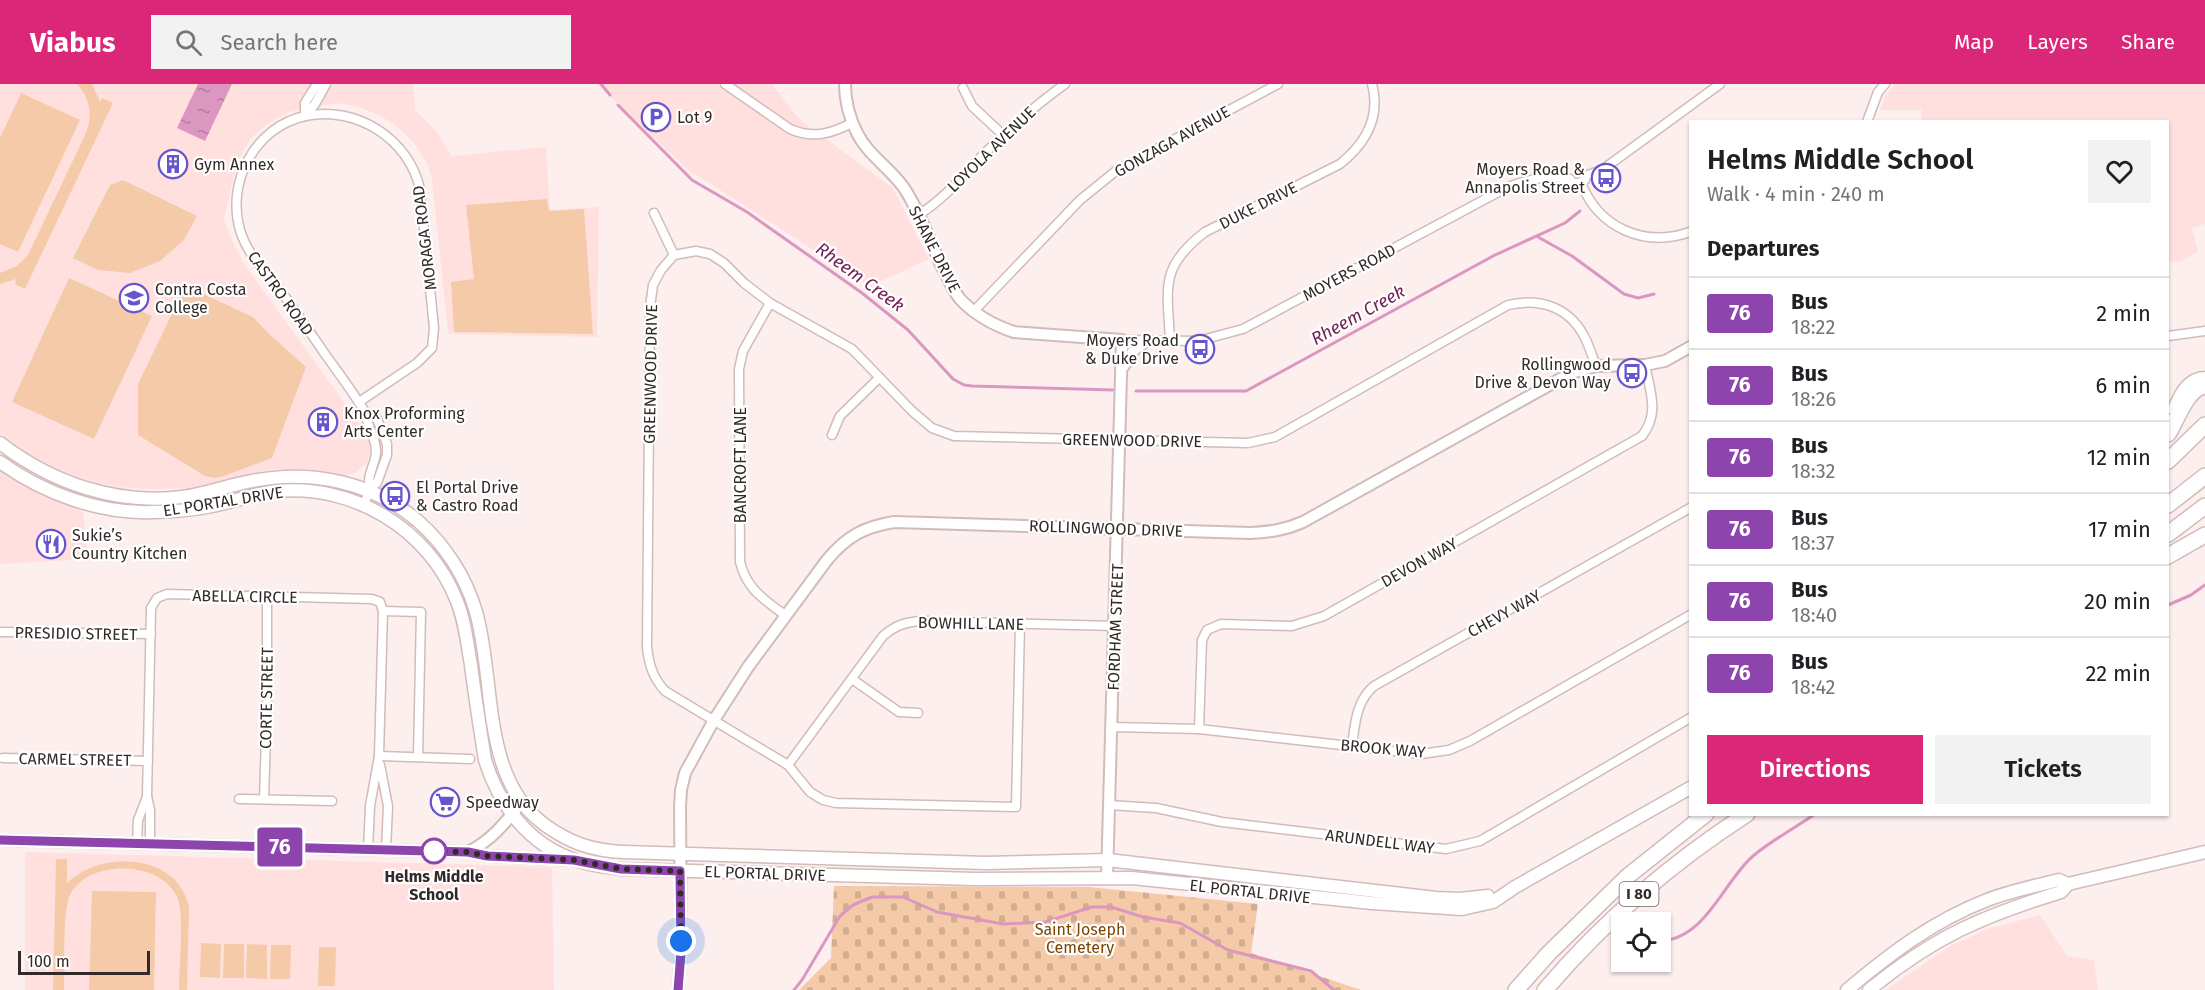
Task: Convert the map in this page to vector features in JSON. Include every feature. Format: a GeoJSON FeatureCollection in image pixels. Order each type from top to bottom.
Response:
{"type":"FeatureCollection","features":[{"type":"Feature","properties":{"kind":"highway"},"geometry":{"type":"LineString","coordinates":[[2169,432],[2190,395],[2198,388],[2205,386]]}},
{"type":"Feature","properties":{"kind":"highway"},"geometry":{"type":"LineString","coordinates":[[2169,460],[2205,425]]}},
{"type":"Feature","properties":{"kind":"highway"},"geometry":{"type":"LineString","coordinates":[[2169,504],[2205,476]]}},
{"type":"Feature","properties":{"kind":"highway"},"geometry":{"type":"LineString","coordinates":[[2169,533],[2205,506]]}},
{"type":"Feature","properties":{"kind":"highway"},"geometry":{"type":"LineString","coordinates":[[2169,555],[2205,535]]}},
{"type":"Feature","properties":{"kind":"highway","name":"I 80"},"geometry":{"type":"LineString","coordinates":[[1516,990],[1549,953],[1620,883],[1704,816]]}},
{"type":"Feature","properties":{"kind":"highway","name":"I 80"},"geometry":{"type":"LineString","coordinates":[[1545,990],[1604,927],[1640,893],[1712,837],[1744,816]]}},
{"type":"Feature","properties":{"kind":"main road"},"geometry":{"type":"LineString","coordinates":[[2169,418],[2186,387],[2199,378],[2205,378]]}},
{"type":"Feature","properties":{"kind":"main road","name":"EL PORTAL DRIVE"},"geometry":{"type":"LineString","coordinates":[[0,443],[22,460],[60,479],[101,493],[124,496],[181,497],[277,476],[304,476],[328,478],[370,490],[405,511],[434,537],[457,568],[470,593],[479,626],[500,760],[521,803],[530,814],[556,834],[590,849],[615,852],[986,863],[1108,860],[1460,899],[1491,896],[1515,887]]}},
{"type":"Feature","properties":{"kind":"main road","name":"EL PORTAL DRIVE"},"geometry":{"type":"LineString","coordinates":[[0,462],[23,478],[51,491],[84,503],[120,510],[151,512],[186,510],[266,493],[292,490],[330,494],[364,505],[396,523],[424,548],[445,577],[456,598],[465,630],[485,760],[511,815],[529,833],[574,860],[621,869],[680,871],[975,879],[1132,878],[1442,909],[1462,909],[1493,902],[1515,887],[1689,789]]}},
{"type":"Feature","properties":{"kind":"main road"},"geometry":{"type":"LineString","coordinates":[[1869,990],[1912,956],[1940,939],[1994,914],[2061,892],[2068,884],[2205,852]]}},
{"type":"Feature","properties":{"kind":"main road"},"geometry":{"type":"LineString","coordinates":[[1847,990],[1913,938],[1965,909],[1989,899],[2059,880],[2068,884]]}},
{"type":"Feature","properties":{"kind":"street"},"geometry":{"type":"LineString","coordinates":[[305,116],[305,103],[317,84]]}},
{"type":"Feature","properties":{"kind":"street"},"geometry":{"type":"LineString","coordinates":[[305,116],[326,84]]}},
{"type":"Feature","properties":{"kind":"street"},"geometry":{"type":"LineString","coordinates":[[725,84],[790,129],[801,134],[826,134],[852,123]]}},
{"type":"Feature","properties":{"kind":"street","name":"SHANE DRIVE"},"geometry":{"type":"LineString","coordinates":[[845,84],[848,111],[852,123],[868,150],[894,174],[906,190],[955,291],[973,312],[999,327],[1014,332],[1122,340]]}},
{"type":"Feature","properties":{"kind":"street","name":"LOYOLA AVENUE"},"geometry":{"type":"LineString","coordinates":[[918,215],[933,207],[1003,135],[1065,84]]}},
{"type":"Feature","properties":{"kind":"street","name":"GONZAGA AVENUE"},"geometry":{"type":"LineString","coordinates":[[973,312],[1080,200],[1117,170],[1278,84]]}},
{"type":"Feature","properties":{"kind":"street","name":"DUKE DRIVE"},"geometry":{"type":"LineString","coordinates":[[1170,342],[1168,283],[1175,261],[1187,246],[1205,232],[1340,164],[1356,151],[1371,128],[1375,93],[1372,84]]}},
{"type":"Feature","properties":{"kind":"street"},"geometry":{"type":"LineString","coordinates":[[1689,232],[1652,237],[1628,231],[1612,223],[1597,211],[1583,179],[1602,170],[1720,84]]}},
{"type":"Feature","properties":{"kind":"street"},"geometry":{"type":"LineString","coordinates":[[1867,120],[1878,92],[1885,84]]}},
{"type":"Feature","properties":{"kind":"street"},"geometry":{"type":"LineString","coordinates":[[963,88],[972,106],[1003,135]]}},
{"type":"Feature","properties":{"kind":"street","name":"MORAGA ROAD"},"geometry":{"type":"LineString","coordinates":[[270,133],[305,116],[327,114],[348,116],[382,132],[394,141],[417,176],[434,328],[432,348],[417,363],[359,402]]}},
{"type":"Feature","properties":{"kind":"street","name":"CASTRO ROAD"},"geometry":{"type":"LineString","coordinates":[[270,133],[255,148],[245,165],[238,185],[236,204],[240,229],[258,265],[286,298],[366,414],[377,419],[387,444],[377,483],[370,490],[364,505]]}},
{"type":"Feature","properties":{"kind":"street","name":"MOYERS ROAD"},"geometry":{"type":"LineString","coordinates":[[1122,340],[1170,342],[1205,340],[1243,329],[1522,181],[1541,178],[1570,178],[1572,182],[1583,179]]}},
{"type":"Feature","properties":{"kind":"street"},"geometry":{"type":"LineString","coordinates":[[654,213],[674,255]]}},
{"type":"Feature","properties":{"kind":"street","name":"GREENWOOD DRIVE"},"geometry":{"type":"LineString","coordinates":[[1020,624],[1016,807],[836,803],[824,800],[810,792],[788,765],[665,691],[659,685],[650,668],[647,647],[650,307],[653,285],[661,270],[674,255],[696,251],[710,254],[724,263],[744,284],[770,303],[852,349],[932,428],[954,436],[1248,443],[1275,437],[1508,306],[1524,302],[1542,302],[1566,314],[1583,334],[1596,366]]}},
{"type":"Feature","properties":{"kind":"street","name":"BANCROFT LANE"},"geometry":{"type":"LineString","coordinates":[[770,303],[743,351],[739,369],[740,562],[744,578],[752,589],[786,616]]}},
{"type":"Feature","properties":{"kind":"street"},"geometry":{"type":"LineString","coordinates":[[2170,336],[2205,331]]}},
{"type":"Feature","properties":{"kind":"street","name":"FORDHAM STREET"},"geometry":{"type":"LineString","coordinates":[[1107,878],[1122,340]]}},
{"type":"Feature","properties":{"kind":"street"},"geometry":{"type":"LineString","coordinates":[[1122,370],[1133,351],[1146,341]]}},
{"type":"Feature","properties":{"kind":"street","name":"ROLLINGWOOD DRIVE"},"geometry":{"type":"LineString","coordinates":[[678,990],[681,953],[682,782],[714,720],[748,667],[839,546],[861,531],[875,525],[894,522],[1250,533],[1288,529],[1570,373],[1596,366],[1645,365],[1665,361],[1689,348]]}},
{"type":"Feature","properties":{"kind":"street","name":"DEVON WAY"},"geometry":{"type":"LineString","coordinates":[[1198,729],[1202,640],[1207,630],[1221,624],[1292,626],[1324,616],[1642,436],[1650,426],[1653,414],[1645,365]]}},
{"type":"Feature","properties":{"kind":"street"},"geometry":{"type":"LineString","coordinates":[[832,435],[840,416],[879,378]]}},
{"type":"Feature","properties":{"kind":"street","name":"CHEVY WAY"},"geometry":{"type":"LineString","coordinates":[[1352,746],[1361,703],[1366,693],[1374,686],[1689,508]]}},
{"type":"Feature","properties":{"kind":"street","name":"ABELLA CIRCLE"},"geometry":{"type":"LineString","coordinates":[[150,843],[150,810],[147,796],[151,608],[157,598],[167,594],[372,599],[380,602],[383,611]]}},
{"type":"Feature","properties":{"kind":"street","name":"CORTE STREET"},"geometry":{"type":"LineString","coordinates":[[264,799],[267,597]]}},
{"type":"Feature","properties":{"kind":"street"},"geometry":{"type":"LineString","coordinates":[[368,849],[370,806],[379,756],[383,611],[421,612],[418,757]]}},
{"type":"Feature","properties":{"kind":"street","name":"BROOK WAY"},"geometry":{"type":"LineString","coordinates":[[1112,727],[1198,729],[1421,754],[1449,750],[1470,741],[1689,616]]}},
{"type":"Feature","properties":{"kind":"street","name":"BOWHILL LANE"},"geometry":{"type":"LineString","coordinates":[[788,765],[883,636],[895,626],[922,621],[1115,626]]}},
{"type":"Feature","properties":{"kind":"street","name":"PRESIDIO STREET"},"geometry":{"type":"LineString","coordinates":[[2,632],[151,634]]}},
{"type":"Feature","properties":{"kind":"street"},"geometry":{"type":"LineString","coordinates":[[852,679],[898,712],[918,713]]}},
{"type":"Feature","properties":{"kind":"street","name":"ARUNDELL WAY"},"geometry":{"type":"LineString","coordinates":[[1109,805],[1156,808],[1222,822],[1446,849],[1480,841],[1689,719]]}},
{"type":"Feature","properties":{"kind":"street"},"geometry":{"type":"LineString","coordinates":[[379,756],[470,759]]}},
{"type":"Feature","properties":{"kind":"street"},"geometry":{"type":"LineString","coordinates":[[379,756],[388,806],[386,850]]}},
{"type":"Feature","properties":{"kind":"street","name":"CARMEL STREET"},"geometry":{"type":"LineString","coordinates":[[3,758],[148,761]]}},
{"type":"Feature","properties":{"kind":"street","name":"ABELLA CIRCLE"},"geometry":{"type":"LineString","coordinates":[[137,843],[138,820],[147,796]]}},
{"type":"Feature","properties":{"kind":"street"},"geometry":{"type":"LineString","coordinates":[[239,799],[332,801]]}},
{"type":"Feature","properties":{"kind":"street"},"geometry":{"type":"LineString","coordinates":[[468,852],[484,844],[498,832],[521,803]]}},
{"type":"Feature","properties":{"kind":"street"},"geometry":{"type":"LineString","coordinates":[[0,840],[468,852],[487,856],[574,860]]}},
{"type":"Feature","properties":{"kind":"shaded area","name":"Contra Costa College"},"geometry":{"type":"Polygon","coordinates":[[[0,84],[413,84],[415,110],[436,131],[452,156],[546,147],[550,210],[599,207],[597,337],[448,334],[432,178],[426,161],[414,143],[397,126],[379,115],[356,106],[336,103],[289,112],[266,125],[251,138],[237,162],[224,219],[243,262],[368,436],[372,446],[367,463],[355,473],[346,475],[310,469],[272,469],[194,487],[173,489],[118,487],[67,473],[31,456],[0,433],[0,84]]]}},
{"type":"Feature","properties":{"kind":"shaded area"},"geometry":{"type":"Polygon","coordinates":[[[597,84],[772,84],[801,121],[892,187],[929,259],[870,286],[687,169],[597,84]]]}},
{"type":"Feature","properties":{"kind":"shaded area"},"geometry":{"type":"Polygon","coordinates":[[[1895,84],[2205,84],[2205,224],[2192,228],[2198,251],[2180,262],[2169,261],[2169,120],[1921,120],[1922,110],[1880,110],[1885,97],[1895,84]]]}},
{"type":"Feature","properties":{"kind":"shaded area"},"geometry":{"type":"Polygon","coordinates":[[[0,471],[83,511],[88,559],[0,564],[0,471]]]}},
{"type":"Feature","properties":{"kind":"shaded area","name":"Helms Middle School"},"geometry":{"type":"Polygon","coordinates":[[[25,852],[552,867],[554,990],[25,990],[25,852]]]}},
{"type":"Feature","properties":{"kind":"shaded area"},"geometry":{"type":"Polygon","coordinates":[[[2040,915],[2067,956],[2094,960],[2098,990],[1886,990],[1950,946],[1988,929],[2040,915]]]}},
{"type":"Feature","properties":{"kind":"green space"},"geometry":{"type":"Polygon","coordinates":[[[77,84],[92,84],[100,102],[102,98],[113,103],[25,289],[15,284],[16,279],[0,284],[0,273],[17,266],[28,255],[86,133],[89,107],[85,95],[77,84]]]}},
{"type":"Feature","properties":{"kind":"green space"},"geometry":{"type":"Polygon","coordinates":[[[21,93],[80,120],[18,252],[0,244],[0,138],[21,93]]]}},
{"type":"Feature","properties":{"kind":"green space"},"geometry":{"type":"Polygon","coordinates":[[[123,180],[197,216],[184,240],[160,261],[130,273],[98,270],[73,258],[110,185],[123,180]]]}},
{"type":"Feature","properties":{"kind":"green space"},"geometry":{"type":"Polygon","coordinates":[[[547,199],[549,211],[584,209],[593,334],[454,332],[451,282],[474,279],[466,205],[547,199]]]}},
{"type":"Feature","properties":{"kind":"green space"},"geometry":{"type":"Polygon","coordinates":[[[69,278],[152,316],[94,439],[12,402],[69,278]]]}},
{"type":"Feature","properties":{"kind":"green space"},"geometry":{"type":"Polygon","coordinates":[[[197,291],[253,317],[306,367],[272,458],[214,478],[205,476],[138,435],[138,384],[180,297],[197,291]]]}},
{"type":"Feature","properties":{"kind":"green space"},"geometry":{"type":"Polygon","coordinates":[[[56,859],[67,859],[67,883],[82,872],[118,861],[137,862],[155,867],[170,876],[182,889],[189,907],[187,990],[179,990],[181,930],[178,899],[170,886],[157,877],[125,868],[92,875],[79,883],[70,895],[65,927],[64,990],[53,990],[56,859]]]}},
{"type":"Feature","properties":{"kind":"green space","name":"Saint Joseph Cemetery"},"geometry":{"type":"Polygon","coordinates":[[[834,886],[1089,887],[1258,904],[1251,953],[1361,990],[799,990],[831,958],[834,886]]]}},
{"type":"Feature","properties":{"kind":"green space"},"geometry":{"type":"Polygon","coordinates":[[[92,891],[156,892],[154,990],[89,990],[92,891]]]}},
{"type":"Feature","properties":{"kind":"green space"},"geometry":{"type":"Polygon","coordinates":[[[201,943],[221,944],[220,978],[200,977],[201,943]]]}},
{"type":"Feature","properties":{"kind":"green space"},"geometry":{"type":"Polygon","coordinates":[[[224,944],[244,944],[244,978],[223,978],[224,944]]]}},
{"type":"Feature","properties":{"kind":"green space"},"geometry":{"type":"Polygon","coordinates":[[[247,944],[267,945],[267,979],[246,978],[247,944]]]}},
{"type":"Feature","properties":{"kind":"green space"},"geometry":{"type":"Polygon","coordinates":[[[271,945],[291,945],[290,979],[270,979],[271,945]]]}},
{"type":"Feature","properties":{"kind":"green space"},"geometry":{"type":"Polygon","coordinates":[[[319,947],[336,947],[335,986],[318,986],[319,947]]]}},
{"type":"Feature","properties":{"kind":"water"},"geometry":{"type":"Polygon","coordinates":[[[198,84],[232,84],[205,141],[177,128],[198,84]]]}},
{"type":"Feature","properties":{"kind":"waterway","name":"Rheem Creek"},"geometry":{"type":"LineString","coordinates":[[601,84],[610,95]]}},
{"type":"Feature","properties":{"kind":"waterway","name":"Rheem Creek"},"geometry":{"type":"LineString","coordinates":[[618,105],[692,180],[747,212],[862,293],[908,330],[953,379],[964,385],[972,386],[1113,390]]}},
{"type":"Feature","properties":{"kind":"waterway","name":"Rheem Creek"},"geometry":{"type":"LineString","coordinates":[[1136,391],[1246,391],[1495,255],[1565,223],[1580,211]]}},
{"type":"Feature","properties":{"kind":"waterway"},"geometry":{"type":"LineString","coordinates":[[1538,237],[1572,256],[1624,294],[1638,298],[1654,294]]}},
{"type":"Feature","properties":{"kind":"waterway"},"geometry":{"type":"LineString","coordinates":[[2169,605],[2191,595],[2205,585]]}},
{"type":"Feature","properties":{"kind":"waterway"},"geometry":{"type":"LineString","coordinates":[[1671,939],[1690,931],[1702,920],[1753,856],[1812,816]]}},
{"type":"Feature","properties":{"kind":"waterway"},"geometry":{"type":"LineString","coordinates":[[794,990],[840,916],[853,905],[872,897],[903,897],[937,912],[1003,924],[1045,922],[1092,907],[1111,907],[1143,917],[1180,923],[1228,950],[1311,971],[1334,990]]}},
{"type":"Feature","properties":{"kind":"bus line","name":"76"},"geometry":{"type":"LineString","coordinates":[[0,840],[468,852],[487,856],[574,860],[621,869],[680,871],[681,963],[678,990]]}},
{"type":"Feature","properties":{"kind":"place","name":"Lot 9"},"geometry":{"type":"Point","coordinates":[656,117]}},
{"type":"Feature","properties":{"kind":"place","name":"Gym Annex"},"geometry":{"type":"Point","coordinates":[173,164]}},
{"type":"Feature","properties":{"kind":"place","name":"Moyers Road & Annapolis Street"},"geometry":{"type":"Point","coordinates":[1606,178]}},
{"type":"Feature","properties":{"kind":"place","name":"Contra Costa College"},"geometry":{"type":"Point","coordinates":[134,298]}},
{"type":"Feature","properties":{"kind":"place","name":"Moyers Road & Duke Drive"},"geometry":{"type":"Point","coordinates":[1200,349]}},
{"type":"Feature","properties":{"kind":"place","name":"Rollingwood Drive & Devon Way"},"geometry":{"type":"Point","coordinates":[1632,373]}},
{"type":"Feature","properties":{"kind":"place","name":"Knox Proforming Arts Center"},"geometry":{"type":"Point","coordinates":[323,422]}},
{"type":"Feature","properties":{"kind":"place","name":"El Portal Drive & Castro Road"},"geometry":{"type":"Point","coordinates":[395,496]}},
{"type":"Feature","properties":{"kind":"place","name":"Sukie’s Country Kitchen"},"geometry":{"type":"Point","coordinates":[51,544]}},
{"type":"Feature","properties":{"kind":"place","name":"Speedway"},"geometry":{"type":"Point","coordinates":[445,802]}},
{"type":"Feature","properties":{"kind":"place","name":"Helms Middle School"},"geometry":{"type":"Point","coordinates":[434,851]}},
{"type":"Feature","properties":{"kind":"route"},"geometry":{"type":"LineString","coordinates":[[434,851],[574,860],[621,869],[680,871],[681,941]]}}]}
